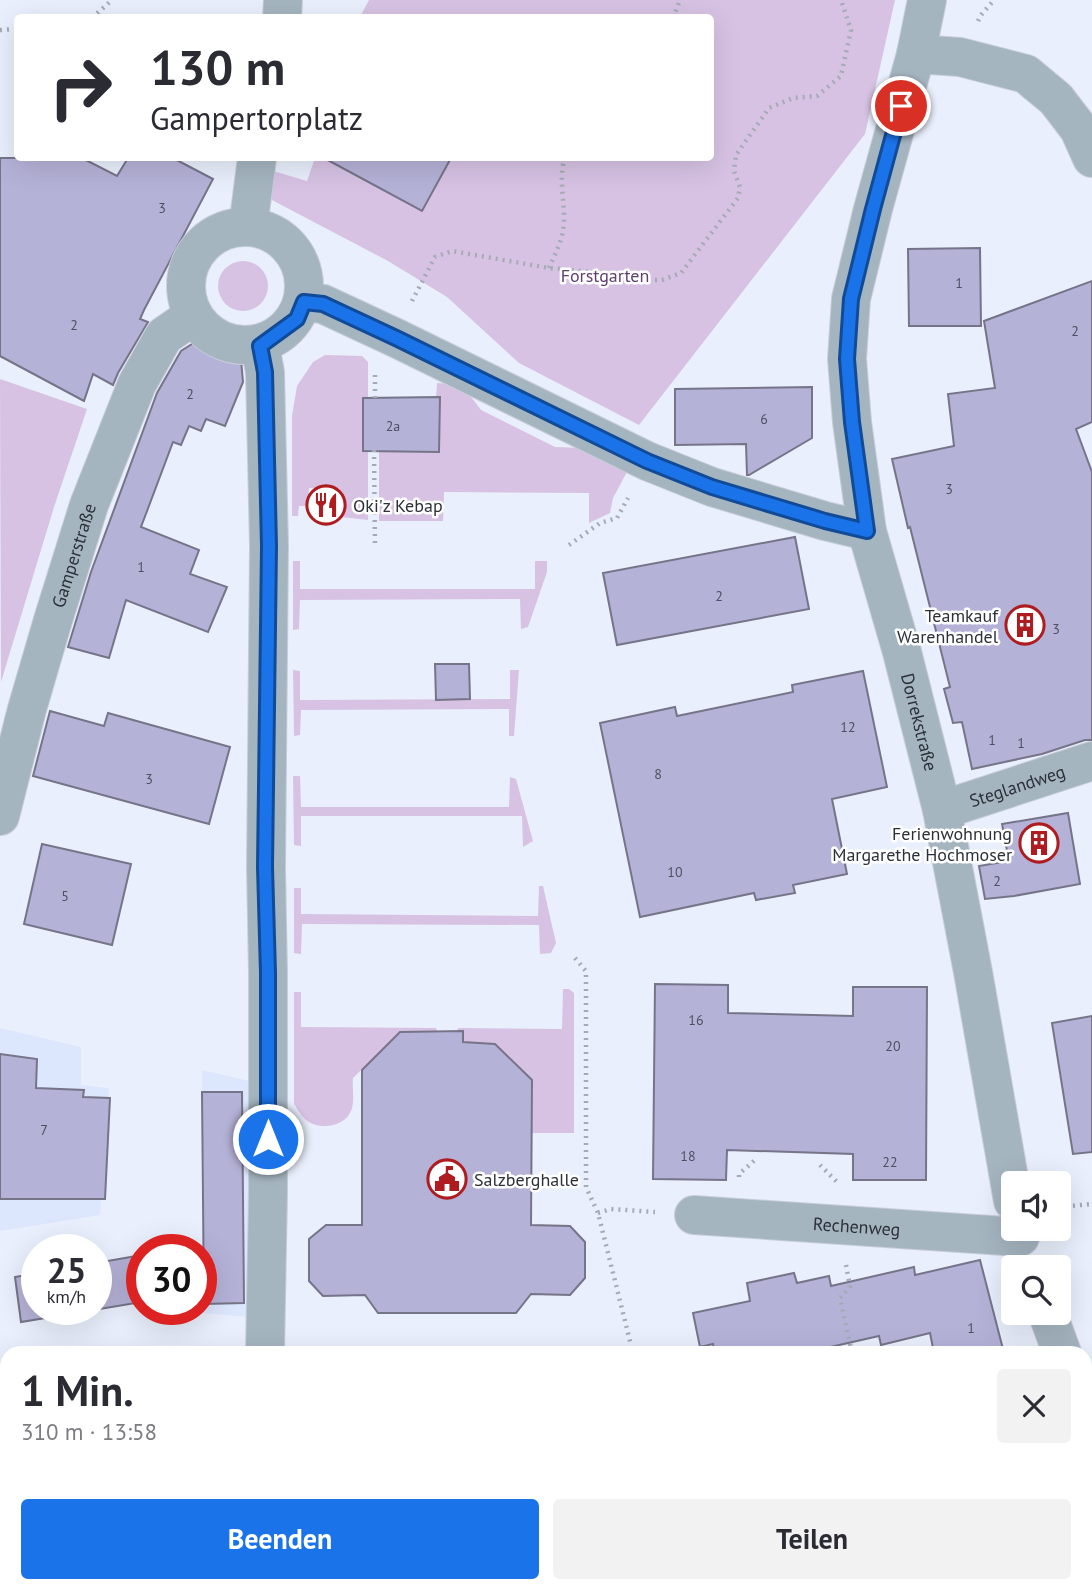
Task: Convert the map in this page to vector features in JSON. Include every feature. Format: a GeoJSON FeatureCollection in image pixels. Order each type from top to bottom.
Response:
{"type":"FeatureCollection","features":[{"type":"Feature","properties":{"kind":"street","name":"Dorrekstraße"},"geometry":{"type":"LineString","coordinates":[[927,0],[916,54],[851,299],[847,359],[852,422],[867,531],[902,652],[942,810],[1009,1171]]}},
{"type":"Feature","properties":{"kind":"street"},"geometry":{"type":"LineString","coordinates":[[916,54],[960,57],[1026,74],[1056,99],[1079,129],[1092,158]]}},
{"type":"Feature","properties":{"kind":"street"},"geometry":{"type":"LineString","coordinates":[[248,227],[257,161]]}},
{"type":"Feature","properties":{"kind":"street"},"geometry":{"type":"LineString","coordinates":[[248,227],[274,233],[296,252],[305,275],[304,302],[297,319],[260,346],[215,340],[193,316],[185,297],[191,259],[207,240],[226,229],[248,227]]}},
{"type":"Feature","properties":{"kind":"street"},"geometry":{"type":"LineString","coordinates":[[304,302],[323,304],[647,461],[712,487],[867,531]]}},
{"type":"Feature","properties":{"kind":"street","name":"Gamperstraße"},"geometry":{"type":"LineString","coordinates":[[0,816],[14,704],[53,620],[89,505],[137,384],[164,336],[193,316]]}},
{"type":"Feature","properties":{"kind":"street"},"geometry":{"type":"LineString","coordinates":[[260,346],[265,372],[269,546],[265,867],[268,973],[265,1346]]}},
{"type":"Feature","properties":{"kind":"street","name":"Steglandweg"},"geometry":{"type":"LineString","coordinates":[[942,810],[1092,761]]}},
{"type":"Feature","properties":{"kind":"street","name":"Rechenweg"},"geometry":{"type":"LineString","coordinates":[[694,1215],[1001,1233]]}},
{"type":"Feature","properties":{"kind":"street"},"geometry":{"type":"LineString","coordinates":[[1052,1325],[1059,1346]]}},
{"type":"Feature","properties":{"kind":"path"},"geometry":{"type":"LineString","coordinates":[[96,14],[112,0]]}},
{"type":"Feature","properties":{"kind":"path"},"geometry":{"type":"LineString","coordinates":[[421,281],[435,257],[452,251],[639,280],[662,281],[681,274],[738,198],[740,187],[734,171],[736,155],[769,107],[793,98],[817,96],[841,76],[852,30],[841,0]]}},
{"type":"Feature","properties":{"kind":"path"},"geometry":{"type":"LineString","coordinates":[[549,268],[563,232],[564,161]]}},
{"type":"Feature","properties":{"kind":"path"},"geometry":{"type":"LineString","coordinates":[[374,450],[374,546]]}},
{"type":"Feature","properties":{"kind":"path"},"geometry":{"type":"LineString","coordinates":[[569,545],[600,523],[617,518],[647,461]]}},
{"type":"Feature","properties":{"kind":"path"},"geometry":{"type":"LineString","coordinates":[[575,958],[586,971],[586,1187],[598,1213],[631,1346]]}},
{"type":"Feature","properties":{"kind":"path"},"geometry":{"type":"LineString","coordinates":[[1071,1206],[1092,1204]]}},
{"type":"Feature","properties":{"kind":"path"},"geometry":{"type":"LineString","coordinates":[[598,1213],[611,1209],[634,1211]]}},
{"type":"Feature","properties":{"kind":"path"},"geometry":{"type":"LineString","coordinates":[[838,1225],[850,1287],[840,1298],[850,1346]]}},
{"type":"Feature","properties":{"kind":"shaded area"},"geometry":{"type":"Polygon","coordinates":[[[0,1028],[81,1047],[81,1085],[109,1088],[100,1215],[0,1231],[0,1028]]]}},
{"type":"Feature","properties":{"kind":"shaded area"},"geometry":{"type":"Polygon","coordinates":[[[202,1070],[249,1081],[250,1317],[217,1314],[217,1234],[202,1234],[202,1070]]]}},
{"type":"Feature","properties":{"kind":"green space","name":"Forstgarten"},"geometry":{"type":"Polygon","coordinates":[[[369,0],[895,0],[865,134],[639,425],[519,363],[447,297],[388,261],[272,200],[270,170],[307,181],[314,161],[714,161],[714,14],[362,14],[369,0]]]}},
{"type":"Feature","properties":{"kind":"green space"},"geometry":{"type":"Polygon","coordinates":[[[243,261],[260,269],[268,286],[260,303],[243,311],[226,303],[218,286],[226,269],[243,261]]]}},
{"type":"Feature","properties":{"kind":"green space"},"geometry":{"type":"Polygon","coordinates":[[[325,355],[362,356],[368,362],[368,398],[363,398],[363,449],[368,450],[368,520],[341,517],[340,489],[309,488],[308,506],[299,506],[298,516],[292,516],[292,416],[297,386],[313,362],[325,355]]]}},
{"type":"Feature","properties":{"kind":"green space"},"geometry":{"type":"Polygon","coordinates":[[[0,379],[87,409],[1,682],[0,379]]]}},
{"type":"Feature","properties":{"kind":"green space"},"geometry":{"type":"Polygon","coordinates":[[[437,383],[452,384],[465,389],[481,410],[555,447],[583,448],[628,470],[613,498],[610,513],[589,523],[589,493],[444,492],[443,521],[379,521],[379,450],[436,398],[437,383]]]}},
{"type":"Feature","properties":{"kind":"green space"},"geometry":{"type":"Polygon","coordinates":[[[293,561],[300,561],[300,589],[535,589],[535,561],[547,561],[547,572],[528,627],[521,629],[520,599],[300,600],[299,629],[293,630],[293,561]]]}},
{"type":"Feature","properties":{"kind":"green space"},"geometry":{"type":"Polygon","coordinates":[[[293,670],[300,671],[300,700],[510,699],[510,670],[519,670],[514,736],[509,736],[509,709],[301,710],[300,735],[294,736],[293,670]]]}},
{"type":"Feature","properties":{"kind":"green space"},"geometry":{"type":"Polygon","coordinates":[[[293,776],[300,776],[301,807],[509,807],[510,777],[516,779],[533,841],[523,847],[522,816],[301,816],[301,846],[294,845],[293,776]]]}},
{"type":"Feature","properties":{"kind":"green space"},"geometry":{"type":"Polygon","coordinates":[[[539,886],[543,886],[556,943],[551,953],[540,954],[539,925],[302,924],[301,954],[294,953],[294,888],[301,888],[301,914],[538,916],[539,886]]]}},
{"type":"Feature","properties":{"kind":"green space"},"geometry":{"type":"Polygon","coordinates":[[[563,989],[574,993],[574,1133],[531,1133],[532,1080],[495,1044],[463,1042],[463,1032],[457,1031],[458,1028],[562,1029],[563,989]]]}},
{"type":"Feature","properties":{"kind":"green space"},"geometry":{"type":"Polygon","coordinates":[[[294,992],[301,992],[301,1027],[436,1028],[437,1031],[395,1037],[353,1078],[353,1103],[348,1116],[335,1125],[310,1123],[294,1104],[294,992]]]}},
{"type":"Feature","properties":{"kind":"building"},"geometry":{"type":"Polygon","coordinates":[[[0,158],[14,158],[14,161],[88,161],[117,176],[126,161],[179,161],[213,179],[144,310],[140,319],[148,322],[113,385],[93,374],[84,401],[0,356],[0,158]]]}},
{"type":"Feature","properties":{"kind":"building"},"geometry":{"type":"Polygon","coordinates":[[[330,161],[449,161],[422,211],[330,161]]]}},
{"type":"Feature","properties":{"kind":"building"},"geometry":{"type":"Polygon","coordinates":[[[980,248],[981,326],[909,326],[908,249],[980,248]]]}},
{"type":"Feature","properties":{"kind":"building"},"geometry":{"type":"Polygon","coordinates":[[[1092,281],[1092,422],[1076,429],[1092,472],[1092,740],[972,769],[962,722],[953,723],[944,689],[950,687],[892,459],[954,446],[948,394],[995,388],[984,321],[1092,281]]]}},
{"type":"Feature","properties":{"kind":"building"},"geometry":{"type":"Polygon","coordinates":[[[195,342],[241,360],[243,382],[225,426],[206,419],[201,431],[189,426],[181,445],[173,442],[141,527],[199,550],[190,574],[227,587],[208,632],[126,600],[109,658],[68,647],[91,572],[157,393],[181,351],[195,342]]]}},
{"type":"Feature","properties":{"kind":"building"},"geometry":{"type":"Polygon","coordinates":[[[812,387],[812,438],[749,475],[746,444],[675,445],[675,389],[812,387]]]}},
{"type":"Feature","properties":{"kind":"building"},"geometry":{"type":"Polygon","coordinates":[[[440,397],[439,452],[363,451],[363,398],[440,397]]]}},
{"type":"Feature","properties":{"kind":"building"},"geometry":{"type":"Polygon","coordinates":[[[795,537],[809,609],[617,645],[603,573],[795,537]]]}},
{"type":"Feature","properties":{"kind":"building"},"geometry":{"type":"Polygon","coordinates":[[[435,664],[469,664],[470,699],[436,700],[435,664]]]}},
{"type":"Feature","properties":{"kind":"building"},"geometry":{"type":"Polygon","coordinates":[[[863,671],[887,787],[832,799],[847,874],[793,885],[795,893],[756,900],[754,893],[640,917],[600,723],[675,707],[677,716],[793,692],[792,685],[863,671]]]}},
{"type":"Feature","properties":{"kind":"building"},"geometry":{"type":"Polygon","coordinates":[[[50,711],[104,726],[108,713],[230,747],[209,824],[33,776],[50,711]]]}},
{"type":"Feature","properties":{"kind":"building","name":"Ferienwohnung Margarethe Hochmoser"},"geometry":{"type":"Polygon","coordinates":[[[1068,813],[1080,884],[985,899],[979,866],[1009,861],[1002,824],[1068,813]]]}},
{"type":"Feature","properties":{"kind":"building"},"geometry":{"type":"Polygon","coordinates":[[[42,844],[131,864],[112,945],[24,924],[42,844]]]}},
{"type":"Feature","properties":{"kind":"building"},"geometry":{"type":"Polygon","coordinates":[[[655,984],[728,985],[728,1013],[853,1016],[853,987],[927,987],[926,1180],[853,1180],[853,1154],[727,1150],[726,1180],[653,1179],[655,984]]]}},
{"type":"Feature","properties":{"kind":"building"},"geometry":{"type":"Polygon","coordinates":[[[1092,1016],[1092,1152],[1073,1154],[1052,1023],[1092,1016]]]}},
{"type":"Feature","properties":{"kind":"building","name":"Salzberghalle"},"geometry":{"type":"Polygon","coordinates":[[[463,1031],[463,1042],[495,1044],[532,1080],[531,1225],[570,1226],[585,1242],[585,1278],[570,1295],[531,1294],[516,1313],[378,1313],[365,1295],[323,1296],[309,1281],[309,1239],[326,1225],[362,1225],[362,1070],[400,1032],[463,1031]]]}},
{"type":"Feature","properties":{"kind":"building"},"geometry":{"type":"Polygon","coordinates":[[[0,1054],[37,1059],[36,1088],[84,1090],[83,1097],[110,1098],[105,1199],[0,1199],[0,1054]]]}},
{"type":"Feature","properties":{"kind":"building"},"geometry":{"type":"Polygon","coordinates":[[[202,1092],[242,1092],[244,1303],[217,1304],[217,1234],[203,1234],[202,1092]]]}},
{"type":"Feature","properties":{"kind":"building"},"geometry":{"type":"Polygon","coordinates":[[[126,1258],[126,1305],[112,1307],[112,1260],[126,1258]]]}},
{"type":"Feature","properties":{"kind":"building"},"geometry":{"type":"Polygon","coordinates":[[[980,1260],[1002,1346],[933,1346],[930,1333],[881,1345],[879,1336],[835,1346],[700,1346],[693,1313],[750,1301],[747,1283],[794,1273],[797,1283],[829,1276],[831,1286],[914,1267],[915,1275],[980,1260]]]}},
{"type":"Feature","properties":{"kind":"building"},"geometry":{"type":"Polygon","coordinates":[[[21,1276],[21,1322],[15,1277],[21,1276]]]}},
{"type":"Feature","properties":{"kind":"place","name":"Oki'z Kebap"},"geometry":{"type":"Point","coordinates":[326,505]}},
{"type":"Feature","properties":{"kind":"place","name":"Teamkauf Warenhandel"},"geometry":{"type":"Point","coordinates":[1025,625]}},
{"type":"Feature","properties":{"kind":"place","name":"Ferienwohnung Margarethe Hochmoser"},"geometry":{"type":"Point","coordinates":[1039,843]}},
{"type":"Feature","properties":{"kind":"place","name":"Salzberghalle"},"geometry":{"type":"Point","coordinates":[447,1179]}},
{"type":"Feature","properties":{"kind":"route"},"geometry":{"type":"LineString","coordinates":[[268,1139],[265,867],[269,546],[265,372],[260,346],[297,319],[304,302],[323,304],[647,461],[712,487],[867,531],[852,422],[847,359],[851,299],[901,106]]}}]}
